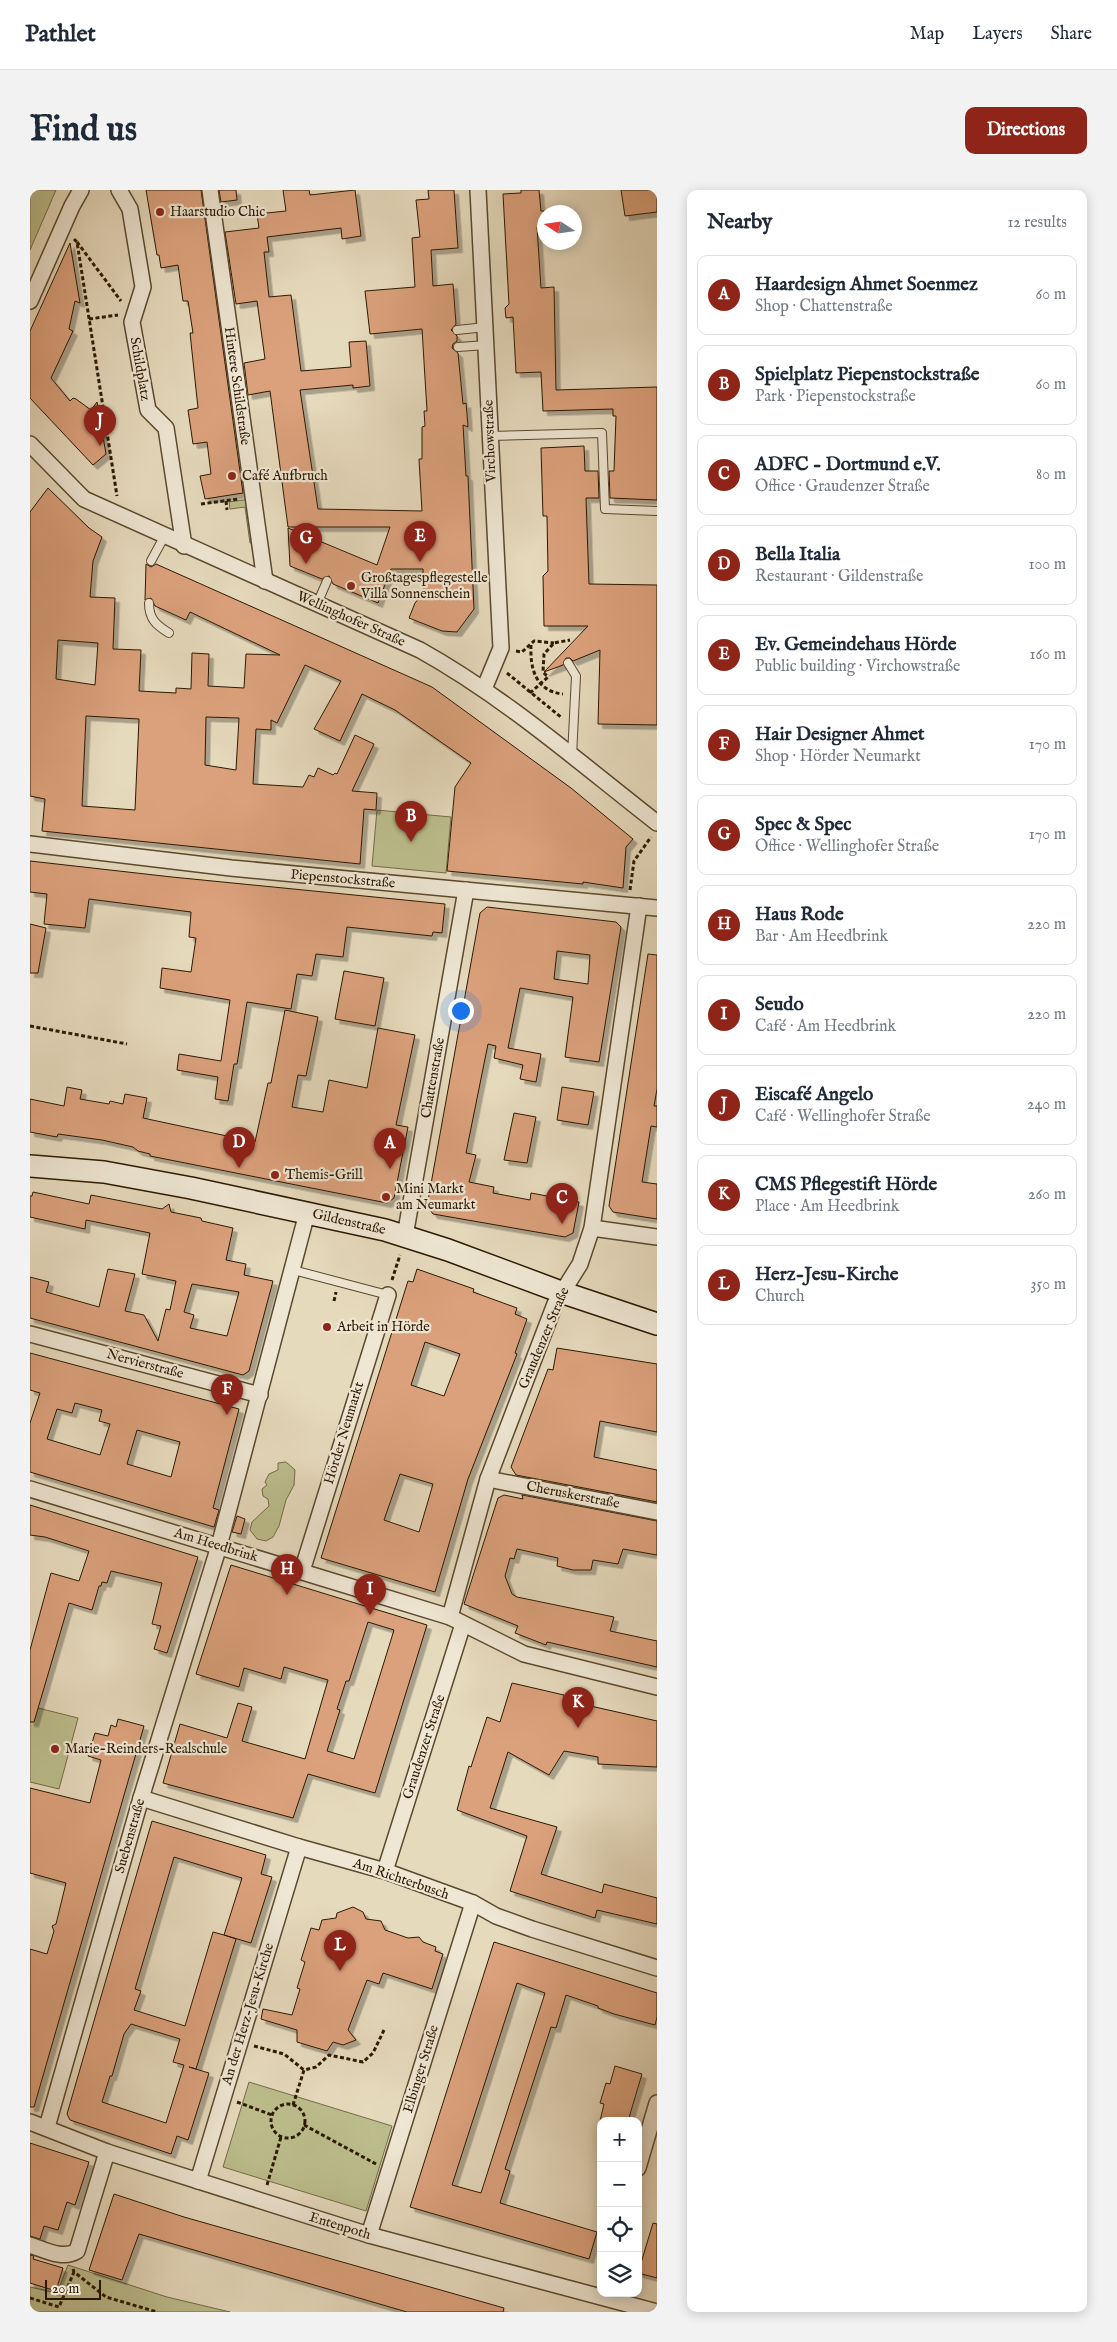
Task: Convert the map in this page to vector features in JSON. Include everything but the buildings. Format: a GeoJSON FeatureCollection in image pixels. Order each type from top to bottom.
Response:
{"type":"FeatureCollection","features":[{"type":"Feature","properties":{"kind":"main road","name":"Gildenstraße"},"geometry":{"type":"LineString","coordinates":[[30,1166],[104,1172],[191,1188],[405,1236],[657,1324]]}},
{"type":"Feature","properties":{"kind":"street"},"geometry":{"type":"LineString","coordinates":[[30,301],[81,190]]}},
{"type":"Feature","properties":{"kind":"street","name":"Schildplatz"},"geometry":{"type":"LineString","coordinates":[[119,190],[130,209],[143,287],[132,316],[132,322],[148,410],[166,428],[184,546]]}},
{"type":"Feature","properties":{"kind":"street","name":"Hintere Schildstraße"},"geometry":{"type":"LineString","coordinates":[[210,190],[265,581]]}},
{"type":"Feature","properties":{"kind":"street","name":"Virchowstraße"},"geometry":{"type":"LineString","coordinates":[[478,190],[486,327],[489,436],[505,649],[484,689]]}},
{"type":"Feature","properties":{"kind":"street","name":"Wellinghofer Straße"},"geometry":{"type":"LineString","coordinates":[[30,444],[84,499],[184,546],[420,650],[484,689],[572,756],[654,829]]}},
{"type":"Feature","properties":{"kind":"street","name":"Piepenstockstraße"},"geometry":{"type":"LineString","coordinates":[[30,844],[231,868],[657,908]]}},
{"type":"Feature","properties":{"kind":"street","name":"Chattenstraße"},"geometry":{"type":"LineString","coordinates":[[405,1236],[466,890]]}},
{"type":"Feature","properties":{"kind":"street","name":"Graudenzer Straße"},"geometry":{"type":"LineString","coordinates":[[385,1871],[457,1620],[488,1479],[561,1292],[580,1264],[592,1228],[634,906]]}},
{"type":"Feature","properties":{"kind":"street"},"geometry":{"type":"LineString","coordinates":[[219,1546],[307,1213]]}},
{"type":"Feature","properties":{"kind":"street"},"geometry":{"type":"LineString","coordinates":[[592,1228],[657,1237]]}},
{"type":"Feature","properties":{"kind":"street","name":"Hörder Neumarkt"},"geometry":{"type":"LineString","coordinates":[[302,1571],[388,1295]]}},
{"type":"Feature","properties":{"kind":"street","name":"Nervierstraße"},"geometry":{"type":"LineString","coordinates":[[30,1334],[260,1395]]}},
{"type":"Feature","properties":{"kind":"street","name":"Cheruskerstraße"},"geometry":{"type":"LineString","coordinates":[[488,1479],[657,1512]]}},
{"type":"Feature","properties":{"kind":"street","name":"Am Heedbrink"},"geometry":{"type":"LineString","coordinates":[[30,1490],[302,1571],[457,1620],[524,1654],[657,1687]]}},
{"type":"Feature","properties":{"kind":"street","name":"Suebenstraße"},"geometry":{"type":"LineString","coordinates":[[47,2127],[141,1798],[219,1546]]}},
{"type":"Feature","properties":{"kind":"street","name":"Am Richterbusch"},"geometry":{"type":"LineString","coordinates":[[141,1798],[299,1847],[385,1871],[472,1903],[496,1916],[532,1929],[657,1968]]}},
{"type":"Feature","properties":{"kind":"street","name":"An der Herz-Jesu-Kirche"},"geometry":{"type":"LineString","coordinates":[[198,2181],[299,1847]]}},
{"type":"Feature","properties":{"kind":"street","name":"Elbinger Straße"},"geometry":{"type":"LineString","coordinates":[[370,2235],[472,1903]]}},
{"type":"Feature","properties":{"kind":"street"},"geometry":{"type":"LineString","coordinates":[[640,2162],[657,2104]]}},
{"type":"Feature","properties":{"kind":"street","name":"Entenpoth"},"geometry":{"type":"LineString","coordinates":[[30,2122],[47,2127],[107,2152],[262,2203],[370,2235],[597,2295]]}},
{"type":"Feature","properties":{"kind":"street"},"geometry":{"type":"LineString","coordinates":[[30,2245],[57,2254],[70,2255],[77,2251],[107,2152]]}},
{"type":"Feature","properties":{"kind":"street","name":"Entenpoth"},"geometry":{"type":"LineString","coordinates":[[604,2297],[657,2312]]}},
{"type":"Feature","properties":{"kind":"lane"},"geometry":{"type":"LineString","coordinates":[[457,330],[486,327]]}},
{"type":"Feature","properties":{"kind":"lane"},"geometry":{"type":"LineString","coordinates":[[458,347],[486,345]]}},
{"type":"Feature","properties":{"kind":"lane"},"geometry":{"type":"LineString","coordinates":[[489,436],[602,433],[605,509],[657,511]]}},
{"type":"Feature","properties":{"kind":"lane"},"geometry":{"type":"LineString","coordinates":[[151,561],[164,536]]}},
{"type":"Feature","properties":{"kind":"lane"},"geometry":{"type":"LineString","coordinates":[[317,604],[327,581]]}},
{"type":"Feature","properties":{"kind":"lane"},"geometry":{"type":"LineString","coordinates":[[149,603],[149,614],[155,625],[168,633]]}},
{"type":"Feature","properties":{"kind":"lane"},"geometry":{"type":"LineString","coordinates":[[568,663],[576,676],[572,756]]}},
{"type":"Feature","properties":{"kind":"lane"},"geometry":{"type":"LineString","coordinates":[[293,1270],[388,1295]]}},
{"type":"Feature","properties":{"kind":"path"},"geometry":{"type":"LineString","coordinates":[[62,229],[77,242],[132,316]]}},
{"type":"Feature","properties":{"kind":"path"},"geometry":{"type":"LineString","coordinates":[[77,242],[120,516]]}},
{"type":"Feature","properties":{"kind":"path"},"geometry":{"type":"LineString","coordinates":[[89,319],[132,316]]}},
{"type":"Feature","properties":{"kind":"path"},"geometry":{"type":"LineString","coordinates":[[201,504],[253,497]]}},
{"type":"Feature","properties":{"kind":"path"},"geometry":{"type":"LineString","coordinates":[[226,501],[227,510]]}},
{"type":"Feature","properties":{"kind":"path"},"geometry":{"type":"LineString","coordinates":[[570,640],[554,643],[534,641],[522,652],[505,649],[505,671],[574,728]]}},
{"type":"Feature","properties":{"kind":"path"},"geometry":{"type":"LineString","coordinates":[[530,693],[548,677],[543,672],[544,654],[554,643]]}},
{"type":"Feature","properties":{"kind":"path"},"geometry":{"type":"LineString","coordinates":[[531,645],[531,669],[541,683]]}},
{"type":"Feature","properties":{"kind":"path"},"geometry":{"type":"LineString","coordinates":[[634,906],[634,861],[654,829]]}},
{"type":"Feature","properties":{"kind":"path"},"geometry":{"type":"LineString","coordinates":[[30,1026],[127,1044]]}},
{"type":"Feature","properties":{"kind":"path"},"geometry":{"type":"LineString","coordinates":[[388,1295],[405,1236]]}},
{"type":"Feature","properties":{"kind":"path"},"geometry":{"type":"LineString","coordinates":[[304,2070],[316,2067],[329,2055],[363,2062],[373,2053],[384,2030]]}},
{"type":"Feature","properties":{"kind":"path"},"geometry":{"type":"LineString","coordinates":[[240,2042],[284,2054],[304,2070]]}},
{"type":"Feature","properties":{"kind":"path"},"geometry":{"type":"LineString","coordinates":[[293,2105],[304,2070]]}},
{"type":"Feature","properties":{"kind":"path"},"geometry":{"type":"LineString","coordinates":[[223,2098],[272,2115]]}},
{"type":"Feature","properties":{"kind":"path"},"geometry":{"type":"LineString","coordinates":[[283,2105],[293,2105],[301,2111],[304,2125],[296,2136],[281,2137],[273,2130],[272,2115],[283,2105]]}},
{"type":"Feature","properties":{"kind":"path"},"geometry":{"type":"LineString","coordinates":[[304,2125],[389,2171]]}},
{"type":"Feature","properties":{"kind":"path"},"geometry":{"type":"LineString","coordinates":[[262,2203],[281,2137]]}},
{"type":"Feature","properties":{"kind":"path"},"geometry":{"type":"LineString","coordinates":[[30,2298],[59,2307],[74,2272],[70,2255]]}},
{"type":"Feature","properties":{"kind":"path"},"geometry":{"type":"LineString","coordinates":[[74,2272],[106,2297],[157,2312]]}},
{"type":"Feature","properties":{"kind":"green space"},"geometry":{"type":"Polygon","coordinates":[[[30,190],[56,190],[30,250],[30,190]]]}},
{"type":"Feature","properties":{"kind":"green space"},"geometry":{"type":"Polygon","coordinates":[[[251,499],[257,544],[250,543],[245,507],[230,509],[229,502],[251,499]]]}},
{"type":"Feature","properties":{"kind":"green space"},"geometry":{"type":"Polygon","coordinates":[[[377,810],[451,817],[446,873],[372,866],[377,810]]]}},
{"type":"Feature","properties":{"kind":"green space"},"geometry":{"type":"Polygon","coordinates":[[[286,1462],[295,1470],[294,1485],[286,1500],[279,1526],[273,1537],[266,1541],[257,1539],[250,1530],[252,1522],[269,1506],[268,1499],[263,1496],[262,1489],[267,1485],[265,1482],[269,1474],[278,1470],[278,1463],[286,1462]]]}},
{"type":"Feature","properties":{"kind":"green space","name":"Marie-Reinders-Realschule"},"geometry":{"type":"Polygon","coordinates":[[[30,1706],[78,1718],[59,1789],[30,1782],[30,1706]]]}},
{"type":"Feature","properties":{"kind":"green space"},"geometry":{"type":"Polygon","coordinates":[[[249,2082],[392,2126],[366,2211],[223,2167],[249,2082]]]}},
{"type":"Feature","properties":{"kind":"green space"},"geometry":{"type":"Polygon","coordinates":[[[68,2265],[167,2297],[230,2312],[30,2312],[30,2287],[57,2293],[68,2265]]]}},
{"type":"Feature","properties":{"kind":"place","name":"Haarstudio Chic"},"geometry":{"type":"Point","coordinates":[160,212]}},
{"type":"Feature","properties":{"kind":"place","name":"Eiscafé Angelo"},"geometry":{"type":"Point","coordinates":[100,446]}},
{"type":"Feature","properties":{"kind":"place","name":"Café Aufbruch"},"geometry":{"type":"Point","coordinates":[232,476]}},
{"type":"Feature","properties":{"kind":"place","name":"Ev. Gemeindehaus Hörde"},"geometry":{"type":"Point","coordinates":[420,562]}},
{"type":"Feature","properties":{"kind":"place","name":"Spec & Spec"},"geometry":{"type":"Point","coordinates":[306,564]}},
{"type":"Feature","properties":{"kind":"place","name":"Großtagespflegestelle Villa Sonnenschein"},"geometry":{"type":"Point","coordinates":[351,586]}},
{"type":"Feature","properties":{"kind":"place","name":"Spielplatz Piepenstockstraße"},"geometry":{"type":"Point","coordinates":[411,842]}},
{"type":"Feature","properties":{"kind":"place","name":"Bella Italia"},"geometry":{"type":"Point","coordinates":[239,1168]}},
{"type":"Feature","properties":{"kind":"place","name":"Haardesign Ahmet Soenmez"},"geometry":{"type":"Point","coordinates":[390,1169]}},
{"type":"Feature","properties":{"kind":"place","name":"Themis-Grill"},"geometry":{"type":"Point","coordinates":[275,1175]}},
{"type":"Feature","properties":{"kind":"place","name":"Mini Markt am Neumarkt"},"geometry":{"type":"Point","coordinates":[386,1197]}},
{"type":"Feature","properties":{"kind":"place","name":"ADFC - Dortmund e.V."},"geometry":{"type":"Point","coordinates":[562,1224]}},
{"type":"Feature","properties":{"kind":"place","name":"Arbeit in Hörde"},"geometry":{"type":"Point","coordinates":[327,1327]}},
{"type":"Feature","properties":{"kind":"place","name":"Hair Designer Ahmet"},"geometry":{"type":"Point","coordinates":[227,1415]}},
{"type":"Feature","properties":{"kind":"place","name":"Haus Rode"},"geometry":{"type":"Point","coordinates":[287,1595]}},
{"type":"Feature","properties":{"kind":"place","name":"Seudo"},"geometry":{"type":"Point","coordinates":[370,1615]}},
{"type":"Feature","properties":{"kind":"place","name":"CMS Pflegestift Hörde"},"geometry":{"type":"Point","coordinates":[578,1728]}},
{"type":"Feature","properties":{"kind":"place","name":"Marie-Reinders-Realschule"},"geometry":{"type":"Point","coordinates":[55,1749]}},
{"type":"Feature","properties":{"kind":"place","name":"Herz-Jesu-Kirche"},"geometry":{"type":"Point","coordinates":[340,1971]}}]}
